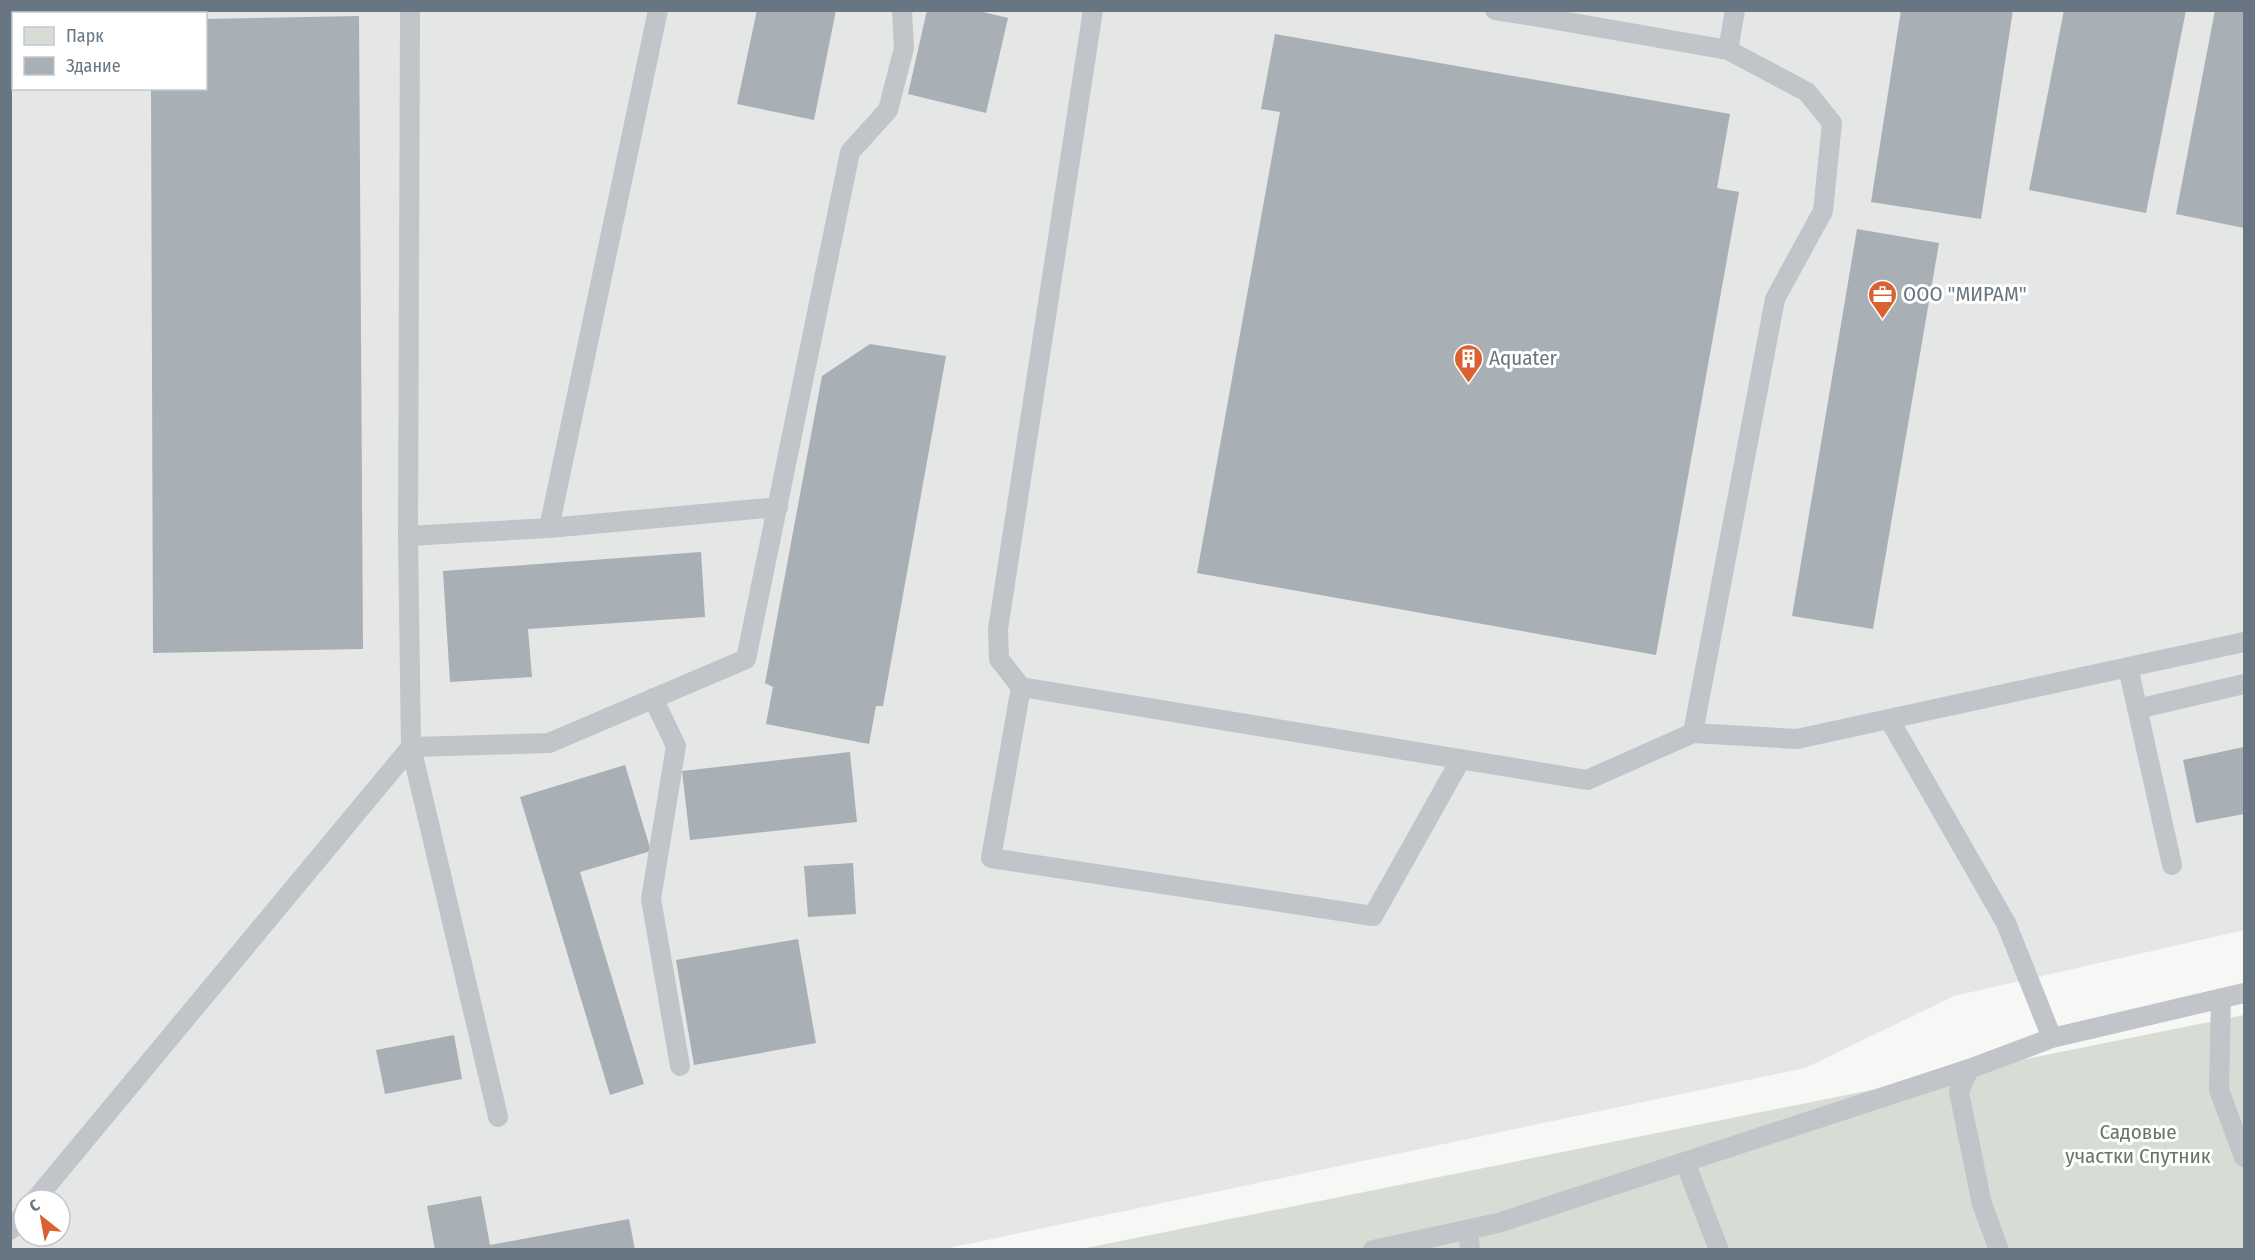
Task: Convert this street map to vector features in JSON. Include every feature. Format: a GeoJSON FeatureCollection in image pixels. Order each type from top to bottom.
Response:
{"type":"FeatureCollection","features":[{"type":"Feature","properties":{"kind":"lane"},"geometry":{"type":"LineString","coordinates":[[410,10],[408,536],[411,747],[498,1117]]}},
{"type":"Feature","properties":{"kind":"lane"},"geometry":{"type":"LineString","coordinates":[[549,528],[658,10]]}},
{"type":"Feature","properties":{"kind":"lane"},"geometry":{"type":"LineString","coordinates":[[45,1188],[411,747],[549,743],[746,659],[850,152],[888,110],[904,48],[902,10]]}},
{"type":"Feature","properties":{"kind":"lane"},"geometry":{"type":"LineString","coordinates":[[1093,10],[998,629],[999,659],[1022,687],[1587,780],[1693,733],[1797,739],[2244,642]]}},
{"type":"Feature","properties":{"kind":"lane"},"geometry":{"type":"LineString","coordinates":[[1495,10],[1539,14],[1728,50],[1807,92],[1832,123],[1822,211],[1775,299],[1693,733]]}},
{"type":"Feature","properties":{"kind":"lane"},"geometry":{"type":"LineString","coordinates":[[1728,50],[1735,10]]}},
{"type":"Feature","properties":{"kind":"lane"},"geometry":{"type":"LineString","coordinates":[[408,536],[549,528],[778,507]]}},
{"type":"Feature","properties":{"kind":"lane"},"geometry":{"type":"LineString","coordinates":[[2128,667],[2172,865]]}},
{"type":"Feature","properties":{"kind":"lane"},"geometry":{"type":"LineString","coordinates":[[2137,709],[2244,684]]}},
{"type":"Feature","properties":{"kind":"lane"},"geometry":{"type":"LineString","coordinates":[[1022,687],[991,858],[1373,916],[1461,759]]}},
{"type":"Feature","properties":{"kind":"lane"},"geometry":{"type":"LineString","coordinates":[[653,698],[676,746],[651,899],[680,1066]]}},
{"type":"Feature","properties":{"kind":"lane"},"geometry":{"type":"LineString","coordinates":[[1889,719],[2006,923],[2052,1038]]}},
{"type":"Feature","properties":{"kind":"lane"},"geometry":{"type":"LineString","coordinates":[[1373,1250],[1498,1223],[1968,1069],[2052,1038],[2244,993]]}},
{"type":"Feature","properties":{"kind":"lane"},"geometry":{"type":"LineString","coordinates":[[2221,999],[2219,1090],[2244,1157]]}},
{"type":"Feature","properties":{"kind":"lane"},"geometry":{"type":"LineString","coordinates":[[1968,1069],[1959,1092],[1982,1204],[1999,1250]]}},
{"type":"Feature","properties":{"kind":"lane"},"geometry":{"type":"LineString","coordinates":[[1685,1162],[1719,1250]]}},
{"type":"Feature","properties":{"kind":"lane"},"geometry":{"type":"LineString","coordinates":[[1468,1230],[1470,1250]]}},
{"type":"Feature","properties":{"kind":"shaded area"},"geometry":{"type":"Polygon","coordinates":[[[10,11],[2244,11],[2244,930],[1954,996],[1805,1068],[944,1249],[11,1249],[10,11]]]}},
{"type":"Feature","properties":{"kind":"green space","name":"Садовые участки Спутник"},"geometry":{"type":"Polygon","coordinates":[[[2244,1015],[2244,1249],[1081,1249],[2244,1015]]]}},
{"type":"Feature","properties":{"kind":"building"},"geometry":{"type":"Polygon","coordinates":[[[757,10],[836,10],[814,120],[737,104],[757,10]]]}},
{"type":"Feature","properties":{"kind":"building"},"geometry":{"type":"Polygon","coordinates":[[[927,10],[975,10],[1008,18],[986,113],[908,94],[927,10]]]}},
{"type":"Feature","properties":{"kind":"building"},"geometry":{"type":"Polygon","coordinates":[[[1901,10],[2013,10],[1981,219],[1871,202],[1901,10]]]}},
{"type":"Feature","properties":{"kind":"building"},"geometry":{"type":"Polygon","coordinates":[[[2064,10],[2186,10],[2146,213],[2029,190],[2064,10]]]}},
{"type":"Feature","properties":{"kind":"building"},"geometry":{"type":"Polygon","coordinates":[[[2215,10],[2244,10],[2244,228],[2176,214],[2215,10]]]}},
{"type":"Feature","properties":{"kind":"building"},"geometry":{"type":"Polygon","coordinates":[[[359,16],[363,649],[153,653],[151,90],[207,90],[207,19],[359,16]]]}},
{"type":"Feature","properties":{"kind":"building","name":"Aquater"},"geometry":{"type":"Polygon","coordinates":[[[1275,34],[1730,114],[1717,188],[1739,192],[1656,655],[1197,573],[1280,112],[1261,109],[1275,34]]]}},
{"type":"Feature","properties":{"kind":"building"},"geometry":{"type":"Polygon","coordinates":[[[1857,229],[1939,243],[1873,629],[1792,616],[1857,229]]]}},
{"type":"Feature","properties":{"kind":"building"},"geometry":{"type":"Polygon","coordinates":[[[870,344],[946,356],[883,706],[876,706],[869,744],[766,724],[773,687],[765,683],[822,376],[870,344]]]}},
{"type":"Feature","properties":{"kind":"building"},"geometry":{"type":"Polygon","coordinates":[[[701,552],[705,617],[528,629],[532,677],[450,682],[443,571],[701,552]]]}},
{"type":"Feature","properties":{"kind":"building"},"geometry":{"type":"Polygon","coordinates":[[[2244,747],[2244,814],[2196,823],[2183,760],[2244,747]]]}},
{"type":"Feature","properties":{"kind":"building"},"geometry":{"type":"Polygon","coordinates":[[[850,752],[857,822],[690,840],[682,771],[850,752]]]}},
{"type":"Feature","properties":{"kind":"building"},"geometry":{"type":"Polygon","coordinates":[[[625,765],[651,851],[580,872],[644,1084],[610,1095],[520,797],[625,765]]]}},
{"type":"Feature","properties":{"kind":"building"},"geometry":{"type":"Polygon","coordinates":[[[853,863],[856,914],[808,917],[804,866],[853,863]]]}},
{"type":"Feature","properties":{"kind":"building"},"geometry":{"type":"Polygon","coordinates":[[[798,939],[816,1043],[694,1065],[676,960],[798,939]]]}},
{"type":"Feature","properties":{"kind":"building"},"geometry":{"type":"Polygon","coordinates":[[[454,1035],[462,1079],[385,1094],[376,1050],[454,1035]]]}},
{"type":"Feature","properties":{"kind":"building"},"geometry":{"type":"Polygon","coordinates":[[[481,1196],[490,1245],[629,1219],[635,1250],[435,1250],[427,1206],[481,1196]]]}},
{"type":"Feature","properties":{"kind":"place","name":"ООО \"МИРАМ\""},"geometry":{"type":"Point","coordinates":[1882,320]}},
{"type":"Feature","properties":{"kind":"place","name":"Aquater"},"geometry":{"type":"Point","coordinates":[1468,384]}}]}
